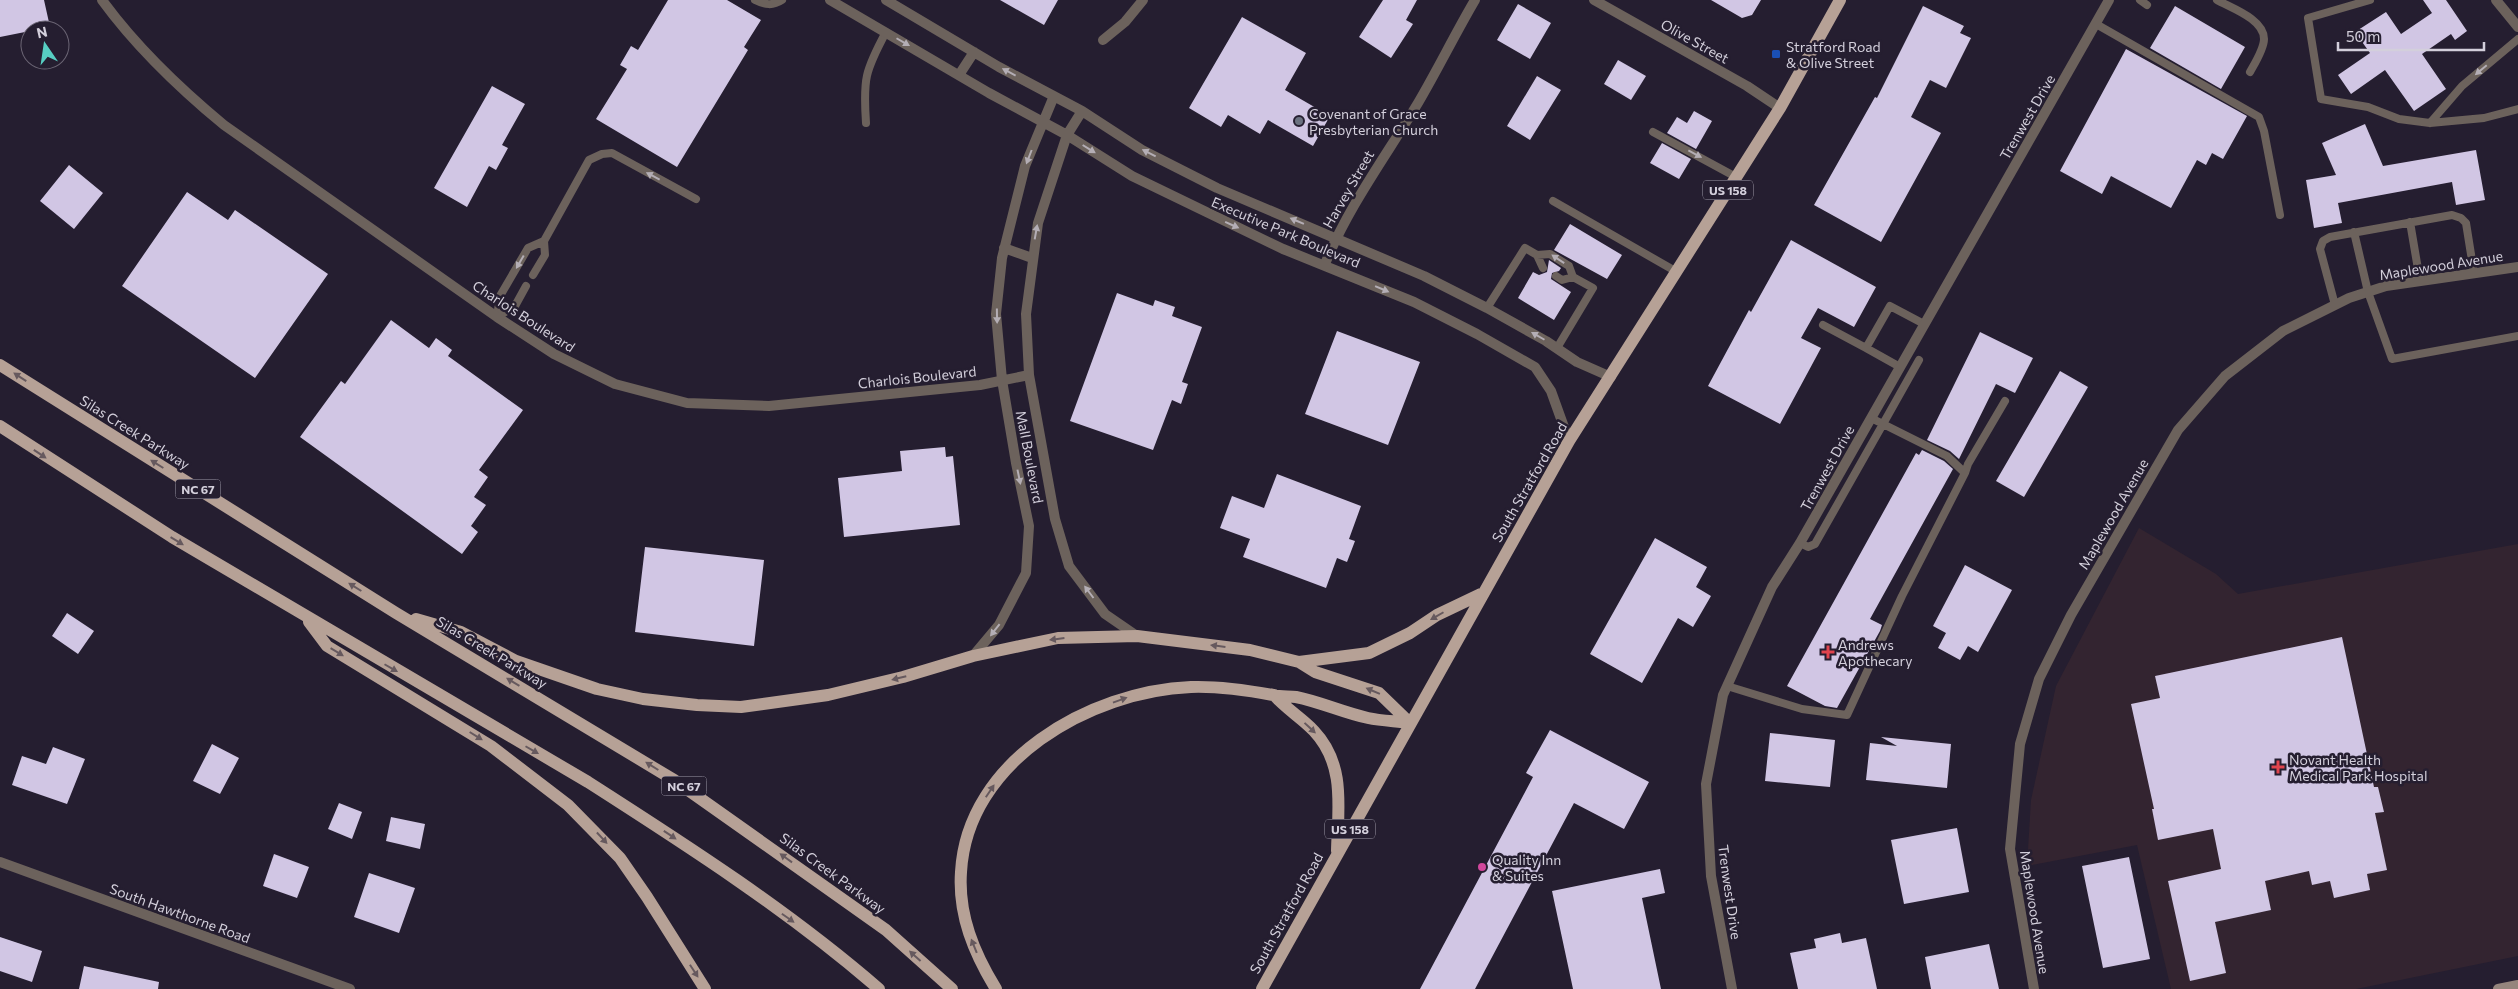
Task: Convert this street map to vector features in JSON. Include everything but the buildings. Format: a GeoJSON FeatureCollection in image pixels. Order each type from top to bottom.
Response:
{"type":"FeatureCollection","features":[{"type":"Feature","properties":{"kind":"main road","name":"South Stratford Road"},"geometry":{"type":"LineString","coordinates":[[1262,989],[1410,722],[1449,657],[1481,594],[1569,441],[1780,108],[1840,0]]}},
{"type":"Feature","properties":{"kind":"main road","name":"Silas Creek Parkway"},"geometry":{"type":"LineString","coordinates":[[0,365],[396,612],[606,737],[711,805],[886,930],[952,989]]}},
{"type":"Feature","properties":{"kind":"main road"},"geometry":{"type":"LineString","coordinates":[[0,426],[164,532],[579,777],[648,820],[832,949],[879,989]]}},
{"type":"Feature","properties":{"kind":"main road"},"geometry":{"type":"LineString","coordinates":[[1299,662],[1369,652],[1410,633],[1437,615],[1481,594]]}},
{"type":"Feature","properties":{"kind":"main road"},"geometry":{"type":"LineString","coordinates":[[396,612],[460,632],[516,661],[597,690],[643,699],[697,705],[741,707],[828,695],[903,677],[973,656],[1058,638],[1137,636],[1250,650],[1299,662],[1315,672],[1378,692],[1410,722]]}},
{"type":"Feature","properties":{"kind":"main road"},"geometry":{"type":"LineString","coordinates":[[304,616],[328,646],[492,746],[568,804],[620,858],[705,989]]}},
{"type":"Feature","properties":{"kind":"main road"},"geometry":{"type":"LineString","coordinates":[[996,989],[972,942],[965,917],[961,872],[963,855],[977,812],[990,790],[1007,769],[1028,749],[1055,730],[1092,710],[1128,697],[1168,689],[1191,687],[1241,688],[1274,695],[1296,697],[1369,718],[1410,722]]}},
{"type":"Feature","properties":{"kind":"main road"},"geometry":{"type":"LineString","coordinates":[[1274,695],[1288,710],[1314,730],[1332,758],[1338,774],[1337,852]]}},
{"type":"Feature","properties":{"kind":"main road"},"geometry":{"type":"LineString","coordinates":[[2498,989],[2518,985]]}},
{"type":"Feature","properties":{"kind":"street","name":"Charlois Boulevard"},"geometry":{"type":"LineString","coordinates":[[102,0],[134,42],[186,93],[224,125],[497,317],[554,354],[615,384],[687,403],[769,406],[908,393],[1029,375]]}},
{"type":"Feature","properties":{"kind":"street","name":"Executive Park Boulevard"},"geometry":{"type":"LineString","coordinates":[[830,0],[1067,135],[1132,176],[1207,214],[1283,248],[1414,302],[1536,367],[1551,391],[1569,441]]}},
{"type":"Feature","properties":{"kind":"street","name":"Executive Park Boulevard"},"geometry":{"type":"LineString","coordinates":[[886,0],[974,52],[1082,111],[1159,158],[1217,188],[1424,276],[1488,308],[1578,362],[1611,377]]}},
{"type":"Feature","properties":{"kind":"street"},"geometry":{"type":"LineString","coordinates":[[1103,40],[1125,22],[1144,0]]}},
{"type":"Feature","properties":{"kind":"street","name":"Harvey Street"},"geometry":{"type":"LineString","coordinates":[[1325,264],[1336,238],[1382,157],[1418,102],[1475,0]]}},
{"type":"Feature","properties":{"kind":"street","name":"Olive Street"},"geometry":{"type":"LineString","coordinates":[[1594,0],[1747,86],[1780,108]]}},
{"type":"Feature","properties":{"kind":"street","name":"Trenwest Drive"},"geometry":{"type":"LineString","coordinates":[[1732,989],[1711,876],[1706,784],[1717,720],[1727,686],[1772,587],[1800,543],[2109,0]]}},
{"type":"Feature","properties":{"kind":"street"},"geometry":{"type":"LineString","coordinates":[[2496,0],[2518,27]]}},
{"type":"Feature","properties":{"kind":"street"},"geometry":{"type":"LineString","coordinates":[[959,75],[974,52]]}},
{"type":"Feature","properties":{"kind":"street","name":"Mall Boulevard"},"geometry":{"type":"LineString","coordinates":[[973,656],[999,624],[1026,573],[1029,526],[1002,380],[996,314],[1004,248],[1025,166],[1054,96]]}},
{"type":"Feature","properties":{"kind":"street","name":"Mall Boulevard"},"geometry":{"type":"LineString","coordinates":[[1082,111],[1067,135],[1038,223],[1026,314],[1029,375],[1055,519],[1069,566],[1105,614],[1137,636]]}},
{"type":"Feature","properties":{"kind":"street"},"geometry":{"type":"LineString","coordinates":[[1004,248],[1032,258]]}},
{"type":"Feature","properties":{"kind":"street","name":"Maplewood Avenue"},"geometry":{"type":"LineString","coordinates":[[2034,989],[2010,849],[2020,744],[2039,679],[2071,615],[2178,430],[2225,376],[2283,331],[2335,305],[2386,286],[2518,267]]}},
{"type":"Feature","properties":{"kind":"street","name":"South Hawthorne Road"},"geometry":{"type":"LineString","coordinates":[[0,862],[350,989]]}},
{"type":"Feature","properties":{"kind":"lane"},"geometry":{"type":"LineString","coordinates":[[755,0],[775,4],[782,0]]}},
{"type":"Feature","properties":{"kind":"lane"},"geometry":{"type":"LineString","coordinates":[[2217,0],[2258,24],[2263,31],[2264,40],[2250,72]]}},
{"type":"Feature","properties":{"kind":"lane"},"geometry":{"type":"LineString","coordinates":[[2370,0],[2308,18],[2321,99],[2368,107],[2399,118],[2430,123],[2484,118],[2518,109]]}},
{"type":"Feature","properties":{"kind":"lane"},"geometry":{"type":"LineString","coordinates":[[2096,24],[2259,117],[2264,131],[2280,215]]}},
{"type":"Feature","properties":{"kind":"lane"},"geometry":{"type":"LineString","coordinates":[[866,123],[863,88],[868,66],[886,32]]}},
{"type":"Feature","properties":{"kind":"lane"},"geometry":{"type":"LineString","coordinates":[[2430,123],[2462,86],[2518,39]]}},
{"type":"Feature","properties":{"kind":"lane"},"geometry":{"type":"LineString","coordinates":[[1653,132],[1736,177]]}},
{"type":"Feature","properties":{"kind":"lane"},"geometry":{"type":"LineString","coordinates":[[533,275],[545,255],[544,241],[589,160],[602,154],[612,153],[696,199]]}},
{"type":"Feature","properties":{"kind":"lane"},"geometry":{"type":"LineString","coordinates":[[1554,201],[1677,272]]}},
{"type":"Feature","properties":{"kind":"lane"},"geometry":{"type":"LineString","coordinates":[[2335,305],[2320,249],[2323,240],[2330,237],[2452,215],[2461,218],[2466,223],[2474,273]]}},
{"type":"Feature","properties":{"kind":"lane"},"geometry":{"type":"LineString","coordinates":[[2410,222],[2420,281]]}},
{"type":"Feature","properties":{"kind":"lane"},"geometry":{"type":"LineString","coordinates":[[2354,232],[2368,292],[2392,359],[2518,336]]}},
{"type":"Feature","properties":{"kind":"lane"},"geometry":{"type":"LineString","coordinates":[[497,317],[500,296],[528,248],[544,241]]}},
{"type":"Feature","properties":{"kind":"lane"},"geometry":{"type":"LineString","coordinates":[[1488,308],[1525,248],[1537,255],[1550,254],[1569,266],[1573,277],[1593,288],[1557,348]]}},
{"type":"Feature","properties":{"kind":"lane"},"geometry":{"type":"LineString","coordinates":[[1537,255],[1543,268]]}},
{"type":"Feature","properties":{"kind":"lane"},"geometry":{"type":"LineString","coordinates":[[1556,276],[1562,280],[1573,277]]}},
{"type":"Feature","properties":{"kind":"lane"},"geometry":{"type":"LineString","coordinates":[[497,317],[516,306],[526,286]]}},
{"type":"Feature","properties":{"kind":"lane"},"geometry":{"type":"LineString","coordinates":[[1866,348],[1890,306],[1924,324]]}},
{"type":"Feature","properties":{"kind":"lane"},"geometry":{"type":"LineString","coordinates":[[1823,325],[1900,367]]}},
{"type":"Feature","properties":{"kind":"lane"},"geometry":{"type":"LineString","coordinates":[[1800,543],[1808,548],[1815,544],[1919,360]]}},
{"type":"Feature","properties":{"kind":"lane"},"geometry":{"type":"LineString","coordinates":[[1727,686],[1802,709],[1847,715],[1902,596],[1968,464],[2005,401]]}},
{"type":"Feature","properties":{"kind":"lane"},"geometry":{"type":"LineString","coordinates":[[1871,418],[1946,456],[1965,473]]}},
{"type":"Feature","properties":{"kind":"shaded area","name":"Novant Health Medical Park Hospital"},"geometry":{"type":"Polygon","coordinates":[[[2139,528],[2216,574],[2238,594],[2518,544],[2518,956],[2356,989],[2171,989],[2137,845],[2027,866],[2031,800],[2056,686],[2139,528]]]}},
{"type":"Feature","properties":{"kind":"place","name":"Stratford Road & Olive Street"},"geometry":{"type":"Point","coordinates":[1776,54]}},
{"type":"Feature","properties":{"kind":"place","name":"Covenant of Grace Presbyterian Church"},"geometry":{"type":"Point","coordinates":[1299,121]}},
{"type":"Feature","properties":{"kind":"place","name":"Andrews Apothecary"},"geometry":{"type":"Point","coordinates":[1828,652]}},
{"type":"Feature","properties":{"kind":"place","name":"Novant Health Medical Park Hospital"},"geometry":{"type":"Point","coordinates":[2278,767]}},
{"type":"Feature","properties":{"kind":"place","name":"Quality Inn & Suites"},"geometry":{"type":"Point","coordinates":[1482,867]}}]}
